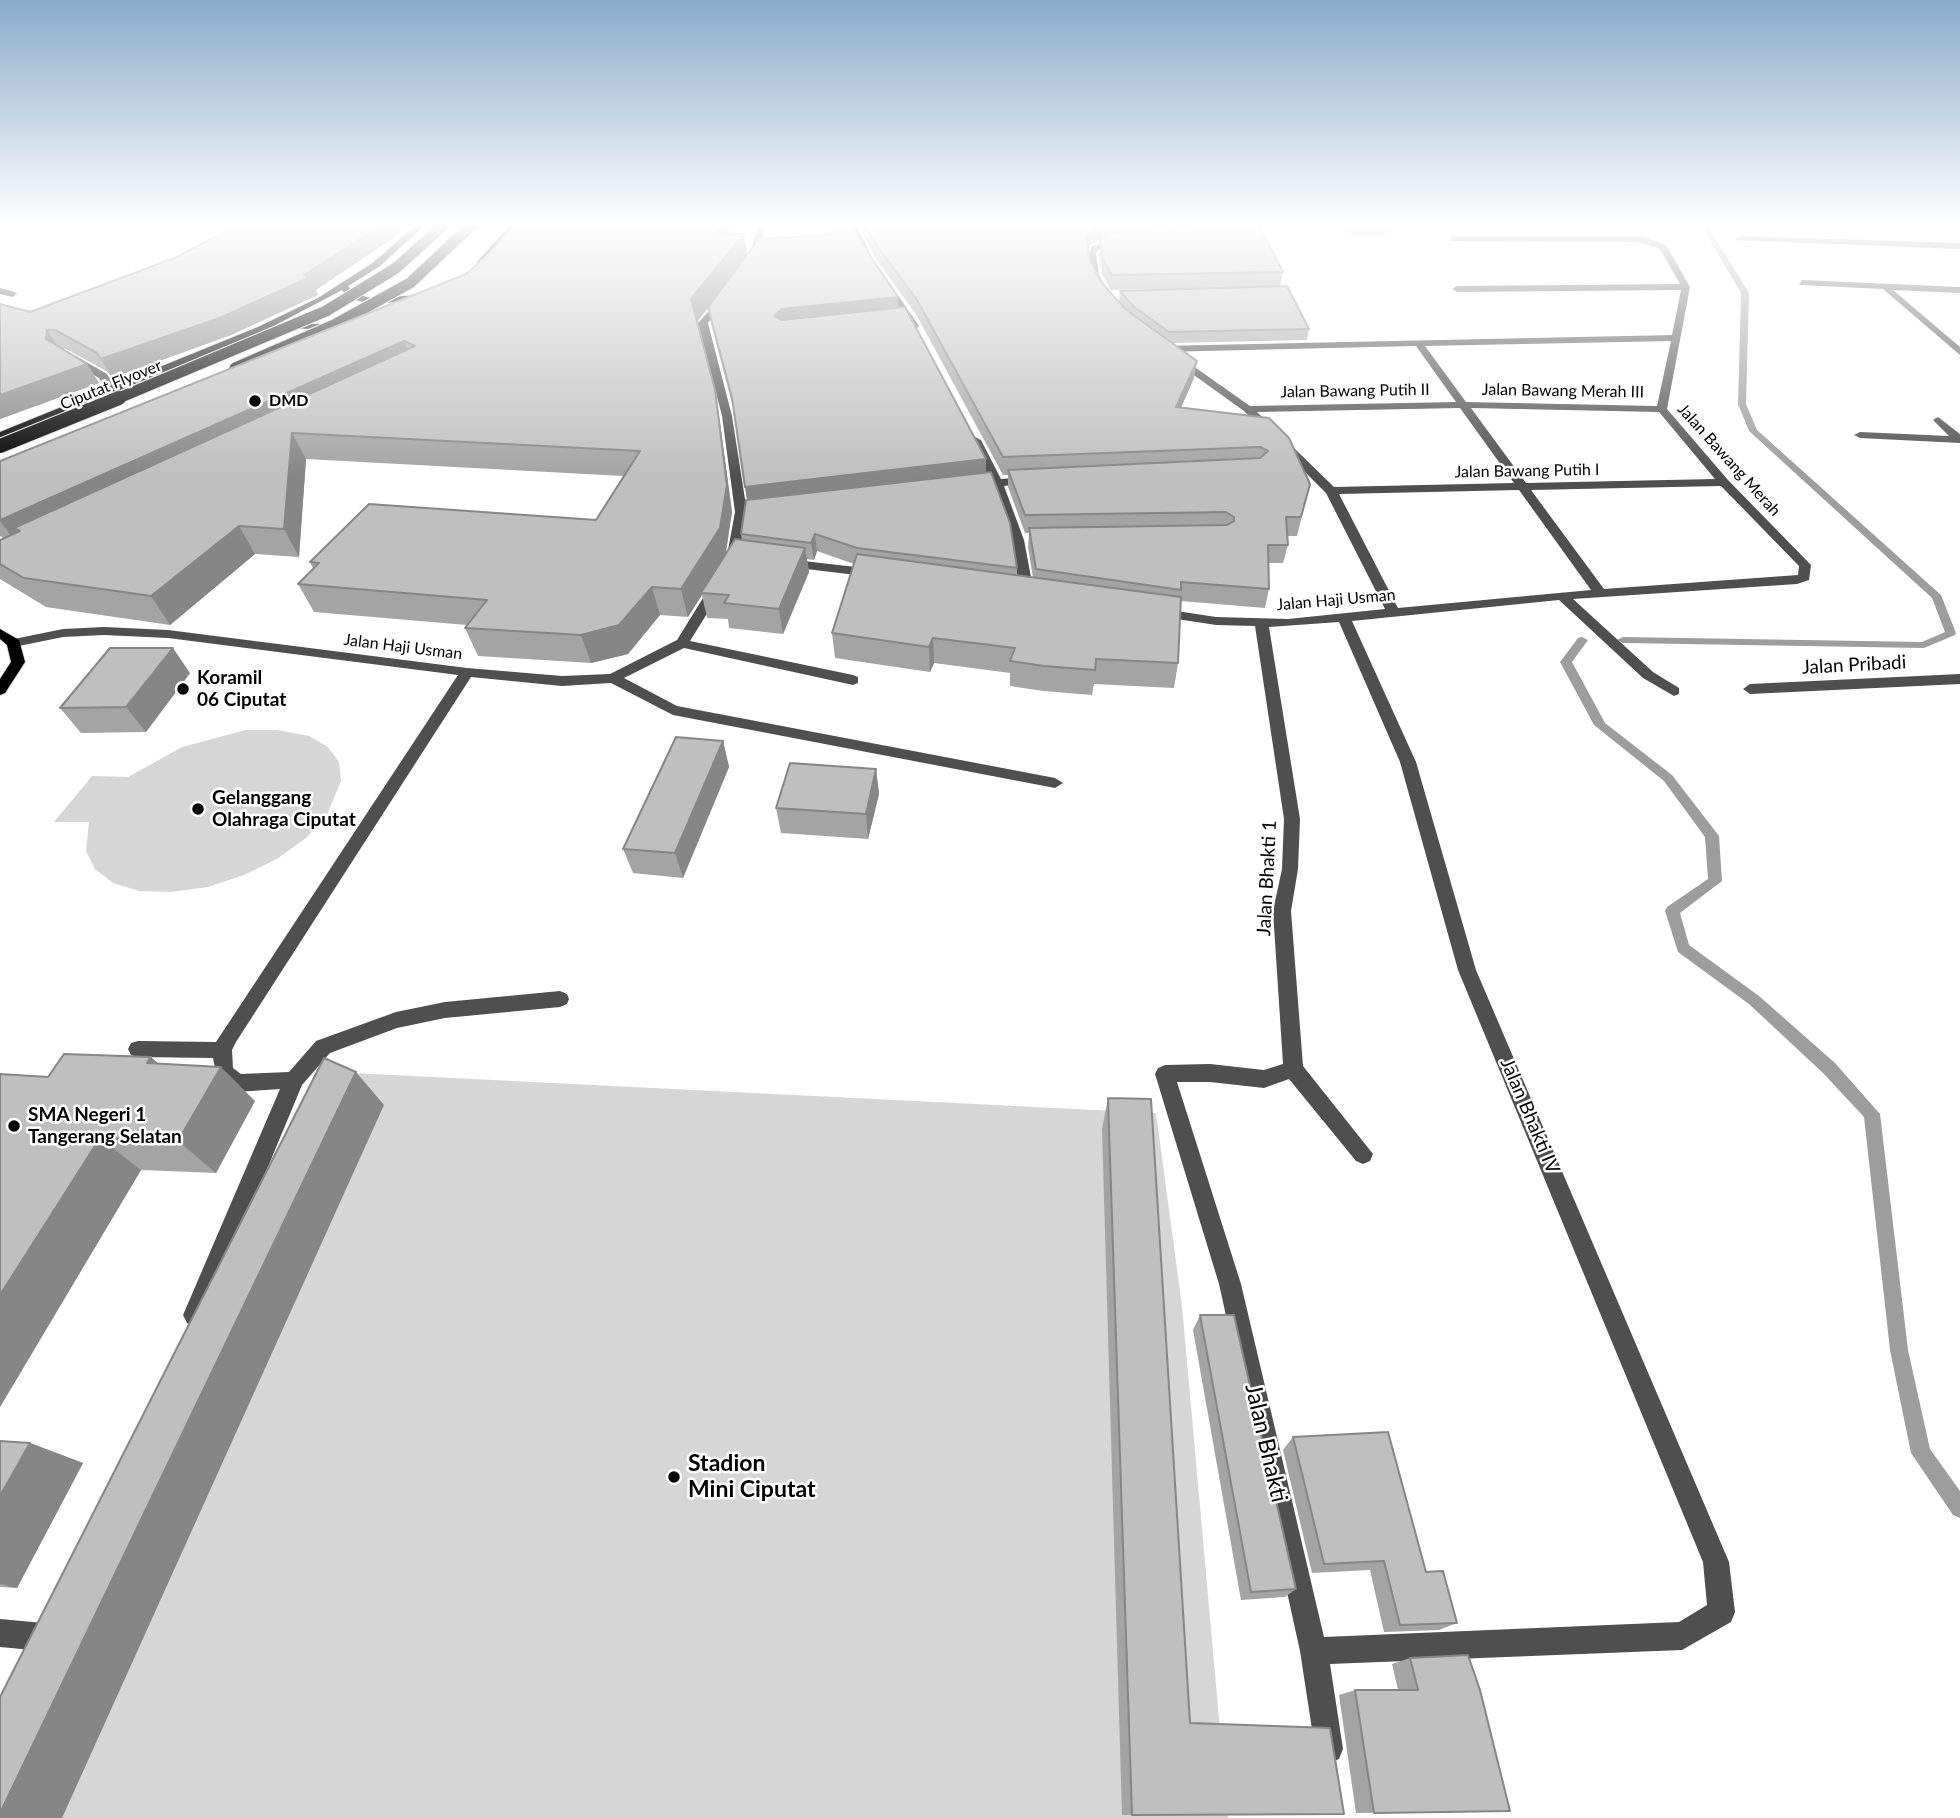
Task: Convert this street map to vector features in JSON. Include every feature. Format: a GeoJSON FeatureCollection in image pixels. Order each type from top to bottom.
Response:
{"type":"FeatureCollection","features":[{"type":"Feature","properties":{"kind":"highway","name":"Ciputat Flyover"},"geometry":{"type":"LineString","coordinates":[[0,446],[274,335],[333,307]]}},
{"type":"Feature","properties":{"kind":"highway"},"geometry":{"type":"LineString","coordinates":[[223,373],[334,325],[367,307]]}},
{"type":"Feature","properties":{"kind":"main road"},"geometry":{"type":"LineString","coordinates":[[0,436],[261,330],[307,307]]}},
{"type":"Feature","properties":{"kind":"main road"},"geometry":{"type":"LineString","coordinates":[[414,312],[421,307]]}},
{"type":"Feature","properties":{"kind":"main road"},"geometry":{"type":"LineString","coordinates":[[261,330],[301,325],[330,330],[337,336],[337,344],[330,352],[342,346]]}},
{"type":"Feature","properties":{"kind":"main road"},"geometry":{"type":"LineString","coordinates":[[0,633],[14,643],[18,662],[0,690]]}},
{"type":"Feature","properties":{"kind":"street","name":"Jalan Haji Usman"},"geometry":{"type":"LineString","coordinates":[[14,643],[90,632],[168,635],[562,681],[613,678],[652,660],[682,643],[732,566],[748,511],[703,323],[716,307]]}},
{"type":"Feature","properties":{"kind":"street"},"geometry":{"type":"LineString","coordinates":[[897,307],[922,341]]}},
{"type":"Feature","properties":{"kind":"street","name":"Jalan Bawang Merah"},"geometry":{"type":"LineString","coordinates":[[1682,307],[1662,409],[1724,482],[1805,565]]}},
{"type":"Feature","properties":{"kind":"street"},"geometry":{"type":"LineString","coordinates":[[1908,307],[1960,352]]}},
{"type":"Feature","properties":{"kind":"street"},"geometry":{"type":"LineString","coordinates":[[1161,349],[1675,338]]}},
{"type":"Feature","properties":{"kind":"street"},"geometry":{"type":"LineString","coordinates":[[1944,338],[1960,338]]}},
{"type":"Feature","properties":{"kind":"street"},"geometry":{"type":"LineString","coordinates":[[1150,340],[1248,409],[1331,491],[1394,613]]}},
{"type":"Feature","properties":{"kind":"street"},"geometry":{"type":"LineString","coordinates":[[1418,344],[1600,593]]}},
{"type":"Feature","properties":{"kind":"street"},"geometry":{"type":"LineString","coordinates":[[62,353],[103,376],[112,390]]}},
{"type":"Feature","properties":{"kind":"street","name":"Jalan Bawang Merah III"},"geometry":{"type":"LineString","coordinates":[[1464,405],[1662,409]]}},
{"type":"Feature","properties":{"kind":"street","name":"Jalan Bawang Putih II"},"geometry":{"type":"LineString","coordinates":[[1248,409],[1464,405]]}},
{"type":"Feature","properties":{"kind":"street"},"geometry":{"type":"LineString","coordinates":[[1938,420],[1960,440]]}},
{"type":"Feature","properties":{"kind":"street"},"geometry":{"type":"LineString","coordinates":[[966,423],[1025,540],[1027,593]]}},
{"type":"Feature","properties":{"kind":"street"},"geometry":{"type":"LineString","coordinates":[[1860,435],[1960,440]]}},
{"type":"Feature","properties":{"kind":"street"},"geometry":{"type":"LineString","coordinates":[[958,487],[1037,480]]}},
{"type":"Feature","properties":{"kind":"street","name":"Jalan Bawang Putih I"},"geometry":{"type":"LineString","coordinates":[[1331,491],[1724,482]]}},
{"type":"Feature","properties":{"kind":"street"},"geometry":{"type":"LineString","coordinates":[[772,561],[891,575]]}},
{"type":"Feature","properties":{"kind":"street","name":"Jalan Haji Usman"},"geometry":{"type":"LineString","coordinates":[[1149,611],[1216,621],[1344,618],[1562,596],[1797,580],[1806,572],[1805,565]]}},
{"type":"Feature","properties":{"kind":"street"},"geometry":{"type":"LineString","coordinates":[[1562,596],[1648,676],[1672,687],[1674,691]]}},
{"type":"Feature","properties":{"kind":"street","name":"Jalan Bhakti IV"},"geometry":{"type":"LineString","coordinates":[[1314,1651],[1682,1636],[1721,1612],[1716,1562],[1467,970],[1408,762],[1344,618]]}},
{"type":"Feature","properties":{"kind":"street","name":"Jalan Bhakti 1"},"geometry":{"type":"LineString","coordinates":[[1261,622],[1292,819],[1290,869],[1282,911],[1293,1069]]}},
{"type":"Feature","properties":{"kind":"street"},"geometry":{"type":"LineString","coordinates":[[682,643],[853,680]]}},
{"type":"Feature","properties":{"kind":"street"},"geometry":{"type":"LineString","coordinates":[[294,1080],[237,1083],[224,1072],[222,1050],[229,1035],[467,672]]}},
{"type":"Feature","properties":{"kind":"street"},"geometry":{"type":"LineString","coordinates":[[613,678],[673,710],[1055,783]]}},
{"type":"Feature","properties":{"kind":"street","name":"Jalan Pribadi"},"geometry":{"type":"LineString","coordinates":[[1750,688],[1960,679]]}},
{"type":"Feature","properties":{"kind":"street"},"geometry":{"type":"LineString","coordinates":[[186,1338],[294,1080],[323,1046],[396,1020],[445,1010],[560,999]]}},
{"type":"Feature","properties":{"kind":"street"},"geometry":{"type":"LineString","coordinates":[[138,1049],[222,1050]]}},
{"type":"Feature","properties":{"kind":"street"},"geometry":{"type":"LineString","coordinates":[[1293,1069],[1363,1154]]}},
{"type":"Feature","properties":{"kind":"street","name":"Jalan Bhakti"},"geometry":{"type":"LineString","coordinates":[[1293,1069],[1264,1079],[1210,1073],[1165,1074],[1230,1284],[1314,1651],[1334,1780]]}},
{"type":"Feature","properties":{"kind":"street"},"geometry":{"type":"LineString","coordinates":[[0,1633],[57,1638]]}},
{"type":"Feature","properties":{"kind":"shaded area","name":"Gelanggang Olahraga Ciputat"},"geometry":{"type":"Polygon","coordinates":[[[246,730],[277,730],[309,736],[328,747],[339,762],[341,781],[326,817],[306,838],[277,859],[244,875],[208,887],[171,892],[139,891],[113,883],[95,869],[86,851],[89,822],[54,822],[92,776],[128,777],[182,747],[246,730]]]}},
{"type":"Feature","properties":{"kind":"shaded area","name":"Stadion Mini Ciputat"},"geometry":{"type":"Polygon","coordinates":[[[352,1073],[1156,1113],[1182,1306],[1228,1818],[0,1818],[0,1795],[352,1073]]]}},
{"type":"Feature","properties":{"kind":"building"},"geometry":{"type":"Polygon","coordinates":[[[0,307],[30,312],[44,307],[244,307],[101,359],[97,353],[55,330],[47,330],[46,339],[87,364],[0,395],[0,307]]]}},
{"type":"Feature","properties":{"kind":"building"},"geometry":{"type":"Polygon","coordinates":[[[384,307],[693,307],[715,390],[727,485],[720,528],[681,589],[652,587],[619,625],[581,635],[465,628],[487,600],[298,584],[319,563],[310,562],[369,504],[596,520],[640,451],[292,433],[284,529],[239,526],[151,596],[24,578],[0,564],[0,540],[20,531],[14,528],[415,346],[404,341],[0,520],[0,461],[384,307]]]}},
{"type":"Feature","properties":{"kind":"building"},"geometry":{"type":"Polygon","coordinates":[[[708,307],[803,307],[782,309],[774,316],[782,320],[905,307],[986,459],[745,487],[732,398],[708,307]]]}},
{"type":"Feature","properties":{"kind":"building"},"geometry":{"type":"Polygon","coordinates":[[[921,307],[1123,307],[1197,361],[1176,407],[1269,418],[1289,438],[1310,484],[1301,517],[1286,517],[1288,545],[1268,545],[1269,589],[1181,582],[1181,590],[1036,569],[1029,528],[1227,525],[1234,521],[1234,517],[1226,512],[1025,515],[1008,470],[1260,458],[1268,451],[1260,447],[1003,457],[921,307]]]}},
{"type":"Feature","properties":{"kind":"building"},"geometry":{"type":"Polygon","coordinates":[[[1134,307],[1298,307],[1309,329],[1169,332],[1134,307]]]}},
{"type":"Feature","properties":{"kind":"building"},"geometry":{"type":"Polygon","coordinates":[[[991,472],[1010,523],[1017,568],[857,548],[815,534],[811,543],[741,534],[746,500],[991,472]]]}},
{"type":"Feature","properties":{"kind":"building"},"geometry":{"type":"Polygon","coordinates":[[[735,539],[805,548],[779,609],[724,603],[729,595],[701,593],[735,539]]]}},
{"type":"Feature","properties":{"kind":"building"},"geometry":{"type":"Polygon","coordinates":[[[857,554],[1181,597],[1178,663],[1096,659],[1095,670],[1044,666],[1010,661],[1015,648],[933,638],[929,647],[832,633],[857,554]]]}},
{"type":"Feature","properties":{"kind":"building"},"geometry":{"type":"Polygon","coordinates":[[[110,648],[173,648],[126,707],[60,708],[110,648]]]}},
{"type":"Feature","properties":{"kind":"building"},"geometry":{"type":"Polygon","coordinates":[[[676,737],[723,741],[675,853],[623,849],[676,737]]]}},
{"type":"Feature","properties":{"kind":"building"},"geometry":{"type":"Polygon","coordinates":[[[790,763],[876,769],[866,814],[776,808],[790,763]]]}},
{"type":"Feature","properties":{"kind":"building"},"geometry":{"type":"Polygon","coordinates":[[[64,1054],[151,1057],[147,1063],[221,1067],[178,1141],[100,1138],[0,1295],[0,1074],[48,1077],[64,1054]]]}},
{"type":"Feature","properties":{"kind":"building"},"geometry":{"type":"Polygon","coordinates":[[[324,1058],[356,1072],[0,1813],[0,1697],[324,1058]]]}},
{"type":"Feature","properties":{"kind":"building"},"geometry":{"type":"Polygon","coordinates":[[[1108,1098],[1151,1099],[1190,1723],[1330,1728],[1344,1814],[1132,1815],[1108,1098]]]}},
{"type":"Feature","properties":{"kind":"building"},"geometry":{"type":"Polygon","coordinates":[[[1200,1315],[1234,1315],[1296,1589],[1251,1592],[1200,1315]]]}},
{"type":"Feature","properties":{"kind":"building"},"geometry":{"type":"Polygon","coordinates":[[[1388,1432],[1426,1572],[1443,1571],[1457,1623],[1400,1625],[1384,1561],[1324,1564],[1293,1437],[1388,1432]]]}},
{"type":"Feature","properties":{"kind":"building"},"geometry":{"type":"Polygon","coordinates":[[[0,1441],[30,1443],[0,1496],[0,1441]]]}},
{"type":"Feature","properties":{"kind":"building"},"geometry":{"type":"Polygon","coordinates":[[[1468,1655],[1480,1690],[1510,1811],[1374,1813],[1355,1690],[1418,1690],[1410,1658],[1468,1655]]]}},
{"type":"Feature","properties":{"kind":"waterway"},"geometry":{"type":"LineString","coordinates":[[1623,640],[1924,645],[1951,633],[1937,597],[1753,431],[1742,404],[1745,307]]}},
{"type":"Feature","properties":{"kind":"waterway"},"geometry":{"type":"LineString","coordinates":[[1582,640],[1566,662],[1600,725],[1668,778],[1712,836],[1715,881],[1672,911],[1683,948],[1754,1000],[1829,1068],[1872,1114],[1899,1350],[1921,1453],[1960,1508]]}},
{"type":"Feature","properties":{"kind":"place","name":"DMD"},"geometry":{"type":"Point","coordinates":[255,401]}},
{"type":"Feature","properties":{"kind":"place","name":"Koramil 06 Ciputat"},"geometry":{"type":"Point","coordinates":[183,689]}},
{"type":"Feature","properties":{"kind":"place","name":"Gelanggang Olahraga Ciputat"},"geometry":{"type":"Point","coordinates":[198,809]}},
{"type":"Feature","properties":{"kind":"place","name":"SMA Negeri 1 Tangerang Selatan"},"geometry":{"type":"Point","coordinates":[14,1126]}},
{"type":"Feature","properties":{"kind":"place","name":"Stadion Mini Ciputat"},"geometry":{"type":"Point","coordinates":[674,1477]}}]}
